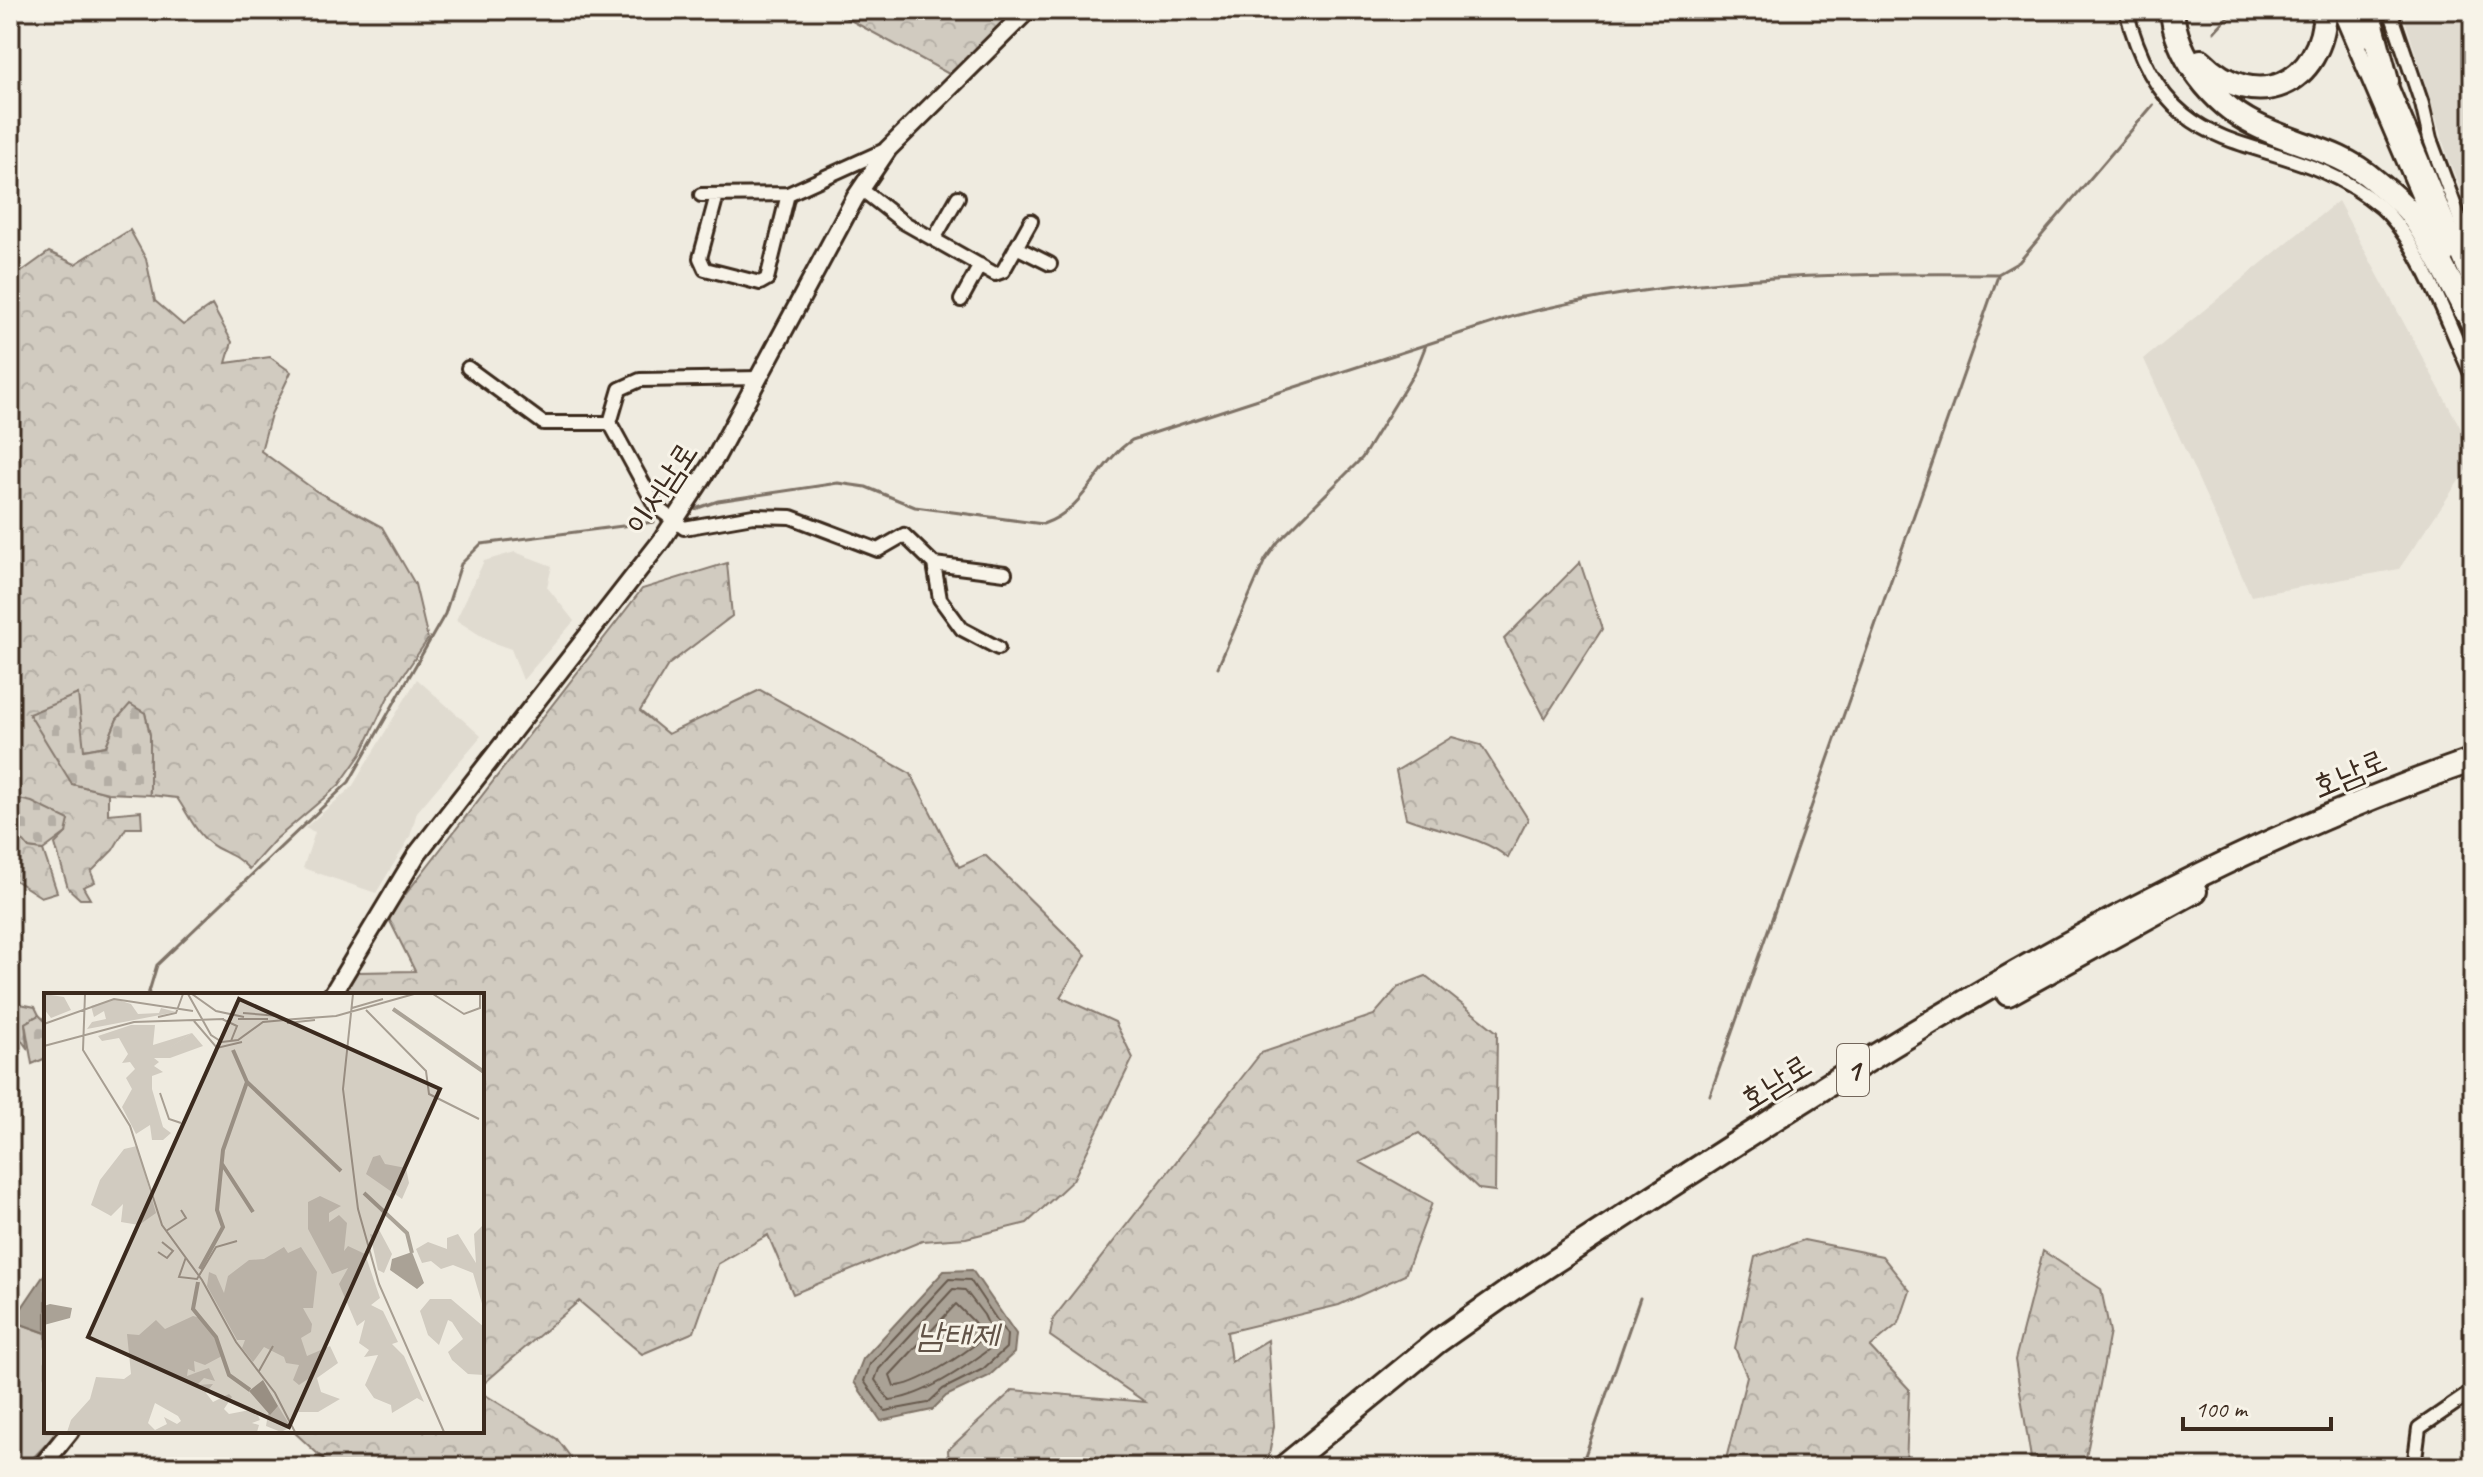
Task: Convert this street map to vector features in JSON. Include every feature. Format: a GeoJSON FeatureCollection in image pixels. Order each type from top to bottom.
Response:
{"type":"FeatureCollection","features":[{"type":"Feature","properties":{"kind":"highway"},"geometry":{"type":"LineString","coordinates":[[2172,10],[2177,36],[2189,61],[2229,107],[2255,125],[2339,155],[2371,177],[2410,213],[2473,321]]}},
{"type":"Feature","properties":{"kind":"highway"},"geometry":{"type":"LineString","coordinates":[[2183,10],[2190,42],[2199,60],[2215,75],[2236,86],[2256,89],[2293,78],[2311,62],[2324,38],[2325,10]]}},
{"type":"Feature","properties":{"kind":"highway"},"geometry":{"type":"LineString","coordinates":[[2368,10],[2387,81]]}},
{"type":"Feature","properties":{"kind":"highway","name":"호남로"},"geometry":{"type":"LineString","coordinates":[[1284,1467],[1438,1341],[1512,1289],[1978,993],[2202,871],[2398,786],[2473,760]]}},
{"type":"Feature","properties":{"kind":"highway","name":"호남로"},"geometry":{"type":"LineString","coordinates":[[1304,1467],[1366,1416],[1519,1301],[1824,1105],[1989,1004],[2214,881],[2301,842],[2473,776]]}},
{"type":"Feature","properties":{"kind":"main road","name":"이서남로"},"geometry":{"type":"LineString","coordinates":[[333,993],[417,854],[676,520],[760,378],[859,192],[888,149],[1028,10]]}},
{"type":"Feature","properties":{"kind":"main road"},"geometry":{"type":"LineString","coordinates":[[2341,10],[2473,321]]}},
{"type":"Feature","properties":{"kind":"main road"},"geometry":{"type":"LineString","coordinates":[[2355,10],[2473,286]]}},
{"type":"Feature","properties":{"kind":"main road"},"geometry":{"type":"LineString","coordinates":[[41,1467],[68,1433]]}},
{"type":"Feature","properties":{"kind":"street"},"geometry":{"type":"LineString","coordinates":[[2126,10],[2136,48],[2156,86],[2180,113],[2209,133],[2348,181],[2384,210],[2410,244],[2473,378]]}},
{"type":"Feature","properties":{"kind":"street"},"geometry":{"type":"LineString","coordinates":[[2390,10],[2422,104],[2430,139],[2473,255]]}},
{"type":"Feature","properties":{"kind":"street"},"geometry":{"type":"LineString","coordinates":[[701,195],[788,194],[888,149]]}},
{"type":"Feature","properties":{"kind":"street"},"geometry":{"type":"LineString","coordinates":[[842,171],[851,178],[859,192],[903,222],[995,274],[1003,271],[1031,221]]}},
{"type":"Feature","properties":{"kind":"street"},"geometry":{"type":"LineString","coordinates":[[717,195],[700,258],[705,269],[760,283],[767,279],[788,194]]}},
{"type":"Feature","properties":{"kind":"street"},"geometry":{"type":"LineString","coordinates":[[934,239],[958,197]]}},
{"type":"Feature","properties":{"kind":"street"},"geometry":{"type":"LineString","coordinates":[[1016,247],[1050,264]]}},
{"type":"Feature","properties":{"kind":"street"},"geometry":{"type":"LineString","coordinates":[[961,300],[980,265]]}},
{"type":"Feature","properties":{"kind":"street"},"geometry":{"type":"LineString","coordinates":[[468,368],[543,423],[610,423]]}},
{"type":"Feature","properties":{"kind":"street"},"geometry":{"type":"LineString","coordinates":[[760,378],[640,380],[620,389],[610,423],[656,507],[684,528],[753,516],[791,517],[878,550],[904,535],[934,564],[940,599],[962,629],[998,648]]}},
{"type":"Feature","properties":{"kind":"street"},"geometry":{"type":"LineString","coordinates":[[934,564],[1005,573]]}},
{"type":"Feature","properties":{"kind":"street"},"geometry":{"type":"LineString","coordinates":[[2414,1467],[2419,1428],[2473,1391]]}},
{"type":"Feature","properties":{"kind":"shaded area"},"geometry":{"type":"Polygon","coordinates":[[[2402,10],[2473,10],[2473,219],[2449,161],[2402,10]]]}},
{"type":"Feature","properties":{"kind":"shaded area"},"geometry":{"type":"Polygon","coordinates":[[[2338,201],[2473,451],[2473,460],[2399,569],[2251,596],[2144,359],[2338,201]]]}},
{"type":"Feature","properties":{"kind":"shaded area"},"geometry":{"type":"Polygon","coordinates":[[[515,552],[552,566],[547,587],[574,621],[523,680],[511,649],[491,642],[456,620],[484,561],[515,552]]]}},
{"type":"Feature","properties":{"kind":"shaded area"},"geometry":{"type":"Polygon","coordinates":[[[417,679],[481,736],[417,812],[410,837],[376,893],[303,868],[315,832],[305,828],[352,787],[417,679]]]}},
{"type":"Feature","properties":{"kind":"green space"},"geometry":{"type":"Polygon","coordinates":[[[832,10],[1024,10],[949,74],[832,10]]]}},
{"type":"Feature","properties":{"kind":"green space"},"geometry":{"type":"Polygon","coordinates":[[[130,230],[146,259],[155,301],[183,325],[212,305],[232,342],[226,363],[270,357],[291,372],[271,414],[261,451],[316,491],[382,527],[415,584],[428,639],[387,699],[361,754],[339,785],[275,840],[249,869],[204,838],[177,798],[150,795],[150,735],[145,713],[117,719],[106,746],[84,750],[72,784],[108,793],[108,814],[141,811],[142,828],[126,828],[113,850],[91,872],[95,882],[83,887],[90,899],[80,899],[68,888],[55,844],[66,833],[10,797],[10,280],[49,252],[75,264],[130,230]]]}},
{"type":"Feature","properties":{"kind":"green space"},"geometry":{"type":"Polygon","coordinates":[[[1580,562],[1602,629],[1545,718],[1504,639],[1580,562]]]}},
{"type":"Feature","properties":{"kind":"green space"},"geometry":{"type":"Polygon","coordinates":[[[727,563],[732,616],[668,665],[640,711],[668,734],[760,690],[911,774],[959,867],[985,855],[1086,955],[1060,997],[1115,1022],[1133,1058],[1073,1180],[1027,1223],[966,1238],[922,1241],[793,1294],[768,1235],[718,1264],[694,1332],[642,1354],[579,1301],[484,1383],[484,993],[345,993],[357,972],[415,971],[388,917],[642,589],[727,563]]]}},
{"type":"Feature","properties":{"kind":"green space"},"geometry":{"type":"Polygon","coordinates":[[[78,694],[84,750],[106,746],[117,719],[130,704],[145,713],[150,735],[150,795],[108,793],[72,784],[29,714],[78,694]]]}},
{"type":"Feature","properties":{"kind":"green space"},"geometry":{"type":"Polygon","coordinates":[[[1452,737],[1481,745],[1528,819],[1508,858],[1486,844],[1406,818],[1396,771],[1452,737]]]}},
{"type":"Feature","properties":{"kind":"green space"},"geometry":{"type":"Polygon","coordinates":[[[10,797],[32,802],[69,820],[66,833],[43,850],[29,848],[10,826],[10,797]]]}},
{"type":"Feature","properties":{"kind":"green space"},"geometry":{"type":"Polygon","coordinates":[[[10,826],[29,848],[43,850],[57,892],[41,897],[10,877],[10,826]]]}},
{"type":"Feature","properties":{"kind":"green space"},"geometry":{"type":"Polygon","coordinates":[[[1426,976],[1497,1032],[1495,1191],[1479,1189],[1419,1133],[1360,1162],[1432,1203],[1405,1275],[1339,1305],[1227,1332],[1231,1362],[1268,1340],[1274,1426],[1267,1467],[949,1467],[948,1450],[1013,1390],[1145,1402],[1050,1336],[1053,1319],[1261,1053],[1374,1015],[1399,986],[1426,976]]]}},
{"type":"Feature","properties":{"kind":"green space"},"geometry":{"type":"Polygon","coordinates":[[[10,1002],[35,1007],[39,1015],[25,1023],[27,1048],[17,1034],[10,1032],[10,1002]]]}},
{"type":"Feature","properties":{"kind":"green space"},"geometry":{"type":"Polygon","coordinates":[[[39,1015],[44,1020],[44,1059],[32,1064],[25,1023],[39,1015]]]}},
{"type":"Feature","properties":{"kind":"green space"},"geometry":{"type":"Polygon","coordinates":[[[1804,1240],[1882,1256],[1910,1291],[1899,1323],[1870,1347],[1909,1389],[1906,1467],[1724,1467],[1747,1376],[1735,1348],[1755,1257],[1804,1240]]]}},
{"type":"Feature","properties":{"kind":"green space"},"geometry":{"type":"Polygon","coordinates":[[[2043,1251],[2101,1289],[2110,1332],[2085,1463],[2031,1458],[2015,1360],[2043,1251]]]}},
{"type":"Feature","properties":{"kind":"green space"},"geometry":{"type":"Polygon","coordinates":[[[21,1309],[21,1324],[44,1332],[44,1433],[57,1433],[24,1467],[10,1467],[10,1326],[21,1309]]]}},
{"type":"Feature","properties":{"kind":"green space"},"geometry":{"type":"Polygon","coordinates":[[[484,1394],[557,1439],[578,1467],[332,1467],[295,1433],[484,1433],[484,1394]]]}},
{"type":"Feature","properties":{"kind":"water","name":"남태제"},"geometry":{"type":"Polygon","coordinates":[[[972,1270],[1016,1334],[1014,1353],[989,1376],[946,1396],[932,1410],[881,1421],[854,1382],[863,1359],[944,1271],[972,1270]]]}},
{"type":"Feature","properties":{"kind":"water"},"geometry":{"type":"Polygon","coordinates":[[[44,1275],[44,1332],[21,1324],[21,1309],[44,1275]]]}},
{"type":"Feature","properties":{"kind":"waterway"},"geometry":{"type":"LineString","coordinates":[[2214,32],[2234,10]]}},
{"type":"Feature","properties":{"kind":"waterway"},"geometry":{"type":"LineString","coordinates":[[695,509],[718,501],[838,483],[866,487],[915,507],[1043,524],[1070,508],[1109,461],[1132,440],[1514,316],[1633,292],[1754,279],[1876,274],[1998,274],[2019,262],[2153,105]]}},
{"type":"Feature","properties":{"kind":"waterway"},"geometry":{"type":"LineString","coordinates":[[1710,1095],[1998,276]]}},
{"type":"Feature","properties":{"kind":"waterway"},"geometry":{"type":"LineString","coordinates":[[1218,667],[1265,560],[1278,542],[1362,458],[1416,370],[1426,345]]}},
{"type":"Feature","properties":{"kind":"waterway"},"geometry":{"type":"LineString","coordinates":[[149,993],[157,965],[349,782],[445,614],[461,564],[481,544],[654,522]]}},
{"type":"Feature","properties":{"kind":"waterway"},"geometry":{"type":"LineString","coordinates":[[1581,1467],[1640,1298]]}}]}
